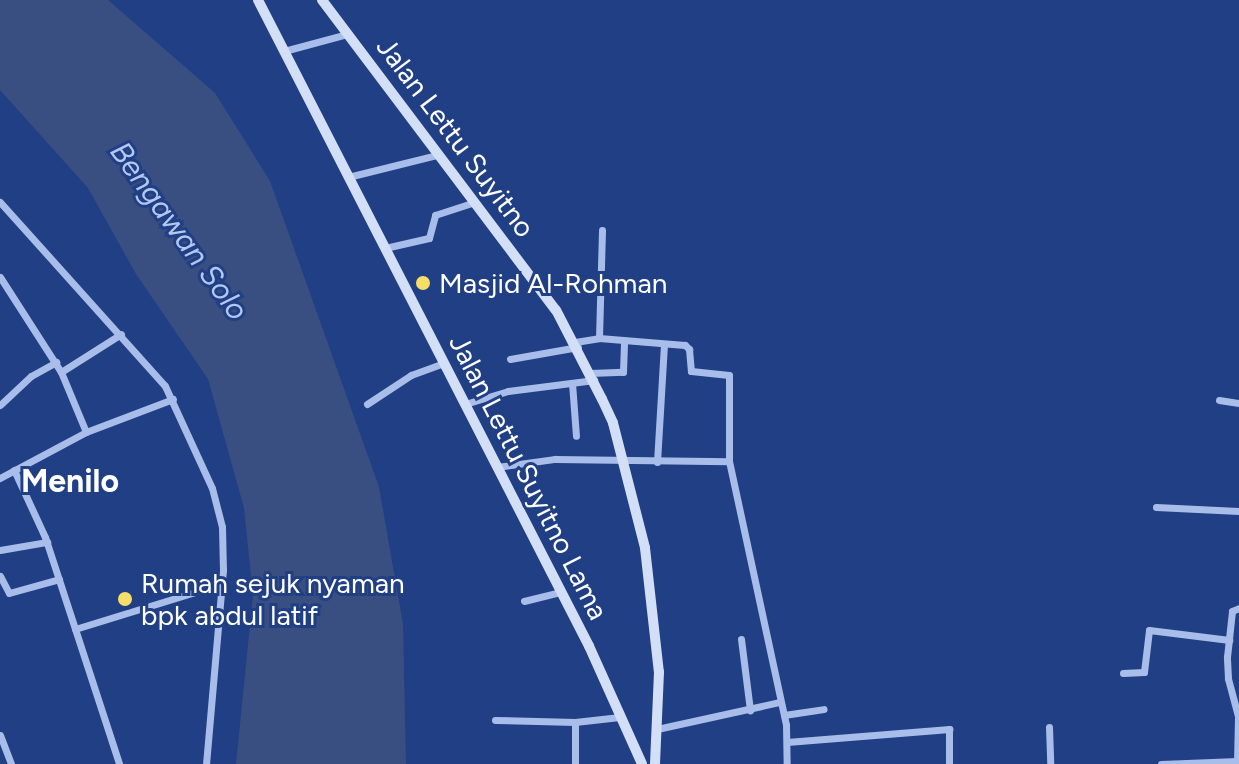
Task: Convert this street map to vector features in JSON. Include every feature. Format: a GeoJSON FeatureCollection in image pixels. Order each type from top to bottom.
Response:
{"type":"FeatureCollection","features":[{"type":"Feature","properties":{"kind":"main road","name":"Jalan Lettu Suyitno Lama"},"geometry":{"type":"LineString","coordinates":[[258,0],[561,592],[640,759]]}},
{"type":"Feature","properties":{"kind":"main road","name":"Jalan Lettu Suyitno"},"geometry":{"type":"LineString","coordinates":[[322,0],[437,155],[521,261],[576,345],[613,423],[645,548],[659,672],[655,758]]}},
{"type":"Feature","properties":{"kind":"main road"},"geometry":{"type":"LineString","coordinates":[[640,759],[645,762],[655,758]]}},
{"type":"Feature","properties":{"kind":"street"},"geometry":{"type":"LineString","coordinates":[[284,51],[347,34]]}},
{"type":"Feature","properties":{"kind":"street"},"geometry":{"type":"LineString","coordinates":[[348,177],[437,155]]}},
{"type":"Feature","properties":{"kind":"street"},"geometry":{"type":"LineString","coordinates":[[0,202],[121,334],[173,399],[219,509],[221,584],[206,764]]}},
{"type":"Feature","properties":{"kind":"street"},"geometry":{"type":"LineString","coordinates":[[385,248],[429,238],[439,212],[475,202]]}},
{"type":"Feature","properties":{"kind":"street"},"geometry":{"type":"LineString","coordinates":[[599,338],[602,230]]}},
{"type":"Feature","properties":{"kind":"street"},"geometry":{"type":"LineString","coordinates":[[0,277],[56,362],[86,432]]}},
{"type":"Feature","properties":{"kind":"street"},"geometry":{"type":"LineString","coordinates":[[61,372],[121,334]]}},
{"type":"Feature","properties":{"kind":"street"},"geometry":{"type":"LineString","coordinates":[[510,359],[599,338],[688,347],[691,371],[729,375],[729,461],[784,715],[787,764]]}},
{"type":"Feature","properties":{"kind":"street"},"geometry":{"type":"LineString","coordinates":[[465,404],[508,391],[572,383],[623,372],[624,342]]}},
{"type":"Feature","properties":{"kind":"street"},"geometry":{"type":"LineString","coordinates":[[657,462],[664,344]]}},
{"type":"Feature","properties":{"kind":"street"},"geometry":{"type":"LineString","coordinates":[[0,405],[31,376],[56,362]]}},
{"type":"Feature","properties":{"kind":"street"},"geometry":{"type":"LineString","coordinates":[[367,404],[411,375],[444,363]]}},
{"type":"Feature","properties":{"kind":"street"},"geometry":{"type":"LineString","coordinates":[[572,383],[576,436]]}},
{"type":"Feature","properties":{"kind":"street"},"geometry":{"type":"LineString","coordinates":[[0,478],[86,432],[173,399]]}},
{"type":"Feature","properties":{"kind":"street"},"geometry":{"type":"LineString","coordinates":[[1219,400],[1239,403]]}},
{"type":"Feature","properties":{"kind":"street"},"geometry":{"type":"LineString","coordinates":[[497,467],[534,460],[729,461]]}},
{"type":"Feature","properties":{"kind":"street"},"geometry":{"type":"LineString","coordinates":[[14,470],[47,542],[119,764]]}},
{"type":"Feature","properties":{"kind":"street"},"geometry":{"type":"LineString","coordinates":[[1156,507],[1239,511]]}},
{"type":"Feature","properties":{"kind":"street"},"geometry":{"type":"LineString","coordinates":[[0,550],[47,542]]}},
{"type":"Feature","properties":{"kind":"street"},"geometry":{"type":"LineString","coordinates":[[0,576],[9,593],[59,579]]}},
{"type":"Feature","properties":{"kind":"street"},"geometry":{"type":"LineString","coordinates":[[75,629],[221,584]]}},
{"type":"Feature","properties":{"kind":"street"},"geometry":{"type":"LineString","coordinates":[[524,601],[561,592]]}},
{"type":"Feature","properties":{"kind":"street"},"geometry":{"type":"LineString","coordinates":[[1161,764],[1237,762],[1238,716],[1228,678],[1232,611],[1239,608]]}},
{"type":"Feature","properties":{"kind":"street"},"geometry":{"type":"LineString","coordinates":[[1123,673],[1144,672],[1149,630],[1229,640]]}},
{"type":"Feature","properties":{"kind":"street"},"geometry":{"type":"LineString","coordinates":[[741,639],[750,710]]}},
{"type":"Feature","properties":{"kind":"street"},"geometry":{"type":"LineString","coordinates":[[657,729],[780,702]]}},
{"type":"Feature","properties":{"kind":"street"},"geometry":{"type":"LineString","coordinates":[[784,715],[824,709]]}},
{"type":"Feature","properties":{"kind":"street"},"geometry":{"type":"LineString","coordinates":[[495,720],[575,722],[620,717]]}},
{"type":"Feature","properties":{"kind":"street"},"geometry":{"type":"LineString","coordinates":[[575,722],[575,764]]}},
{"type":"Feature","properties":{"kind":"street"},"geometry":{"type":"LineString","coordinates":[[1049,727],[1050,764]]}},
{"type":"Feature","properties":{"kind":"street"},"geometry":{"type":"LineString","coordinates":[[787,742],[949,729],[949,764]]}},
{"type":"Feature","properties":{"kind":"street"},"geometry":{"type":"LineString","coordinates":[[0,735],[11,764]]}},
{"type":"Feature","properties":{"kind":"water","name":"Bengawan Solo"},"geometry":{"type":"Polygon","coordinates":[[[0,0],[108,0],[215,93],[270,181],[379,487],[403,624],[406,764],[236,764],[253,595],[244,508],[208,379],[136,274],[88,188],[0,90],[0,0]]]}},
{"type":"Feature","properties":{"kind":"place","name":"Masjid Al-Rohman"},"geometry":{"type":"Point","coordinates":[423,283]}},
{"type":"Feature","properties":{"kind":"place","name":"Rumah sejuk nyaman bpk abdul latif"},"geometry":{"type":"Point","coordinates":[125,599]}},
{"type":"Feature","properties":{"kind":"district","name":"Menilo"},"geometry":{"type":"Point","coordinates":[70,481]}}]}
